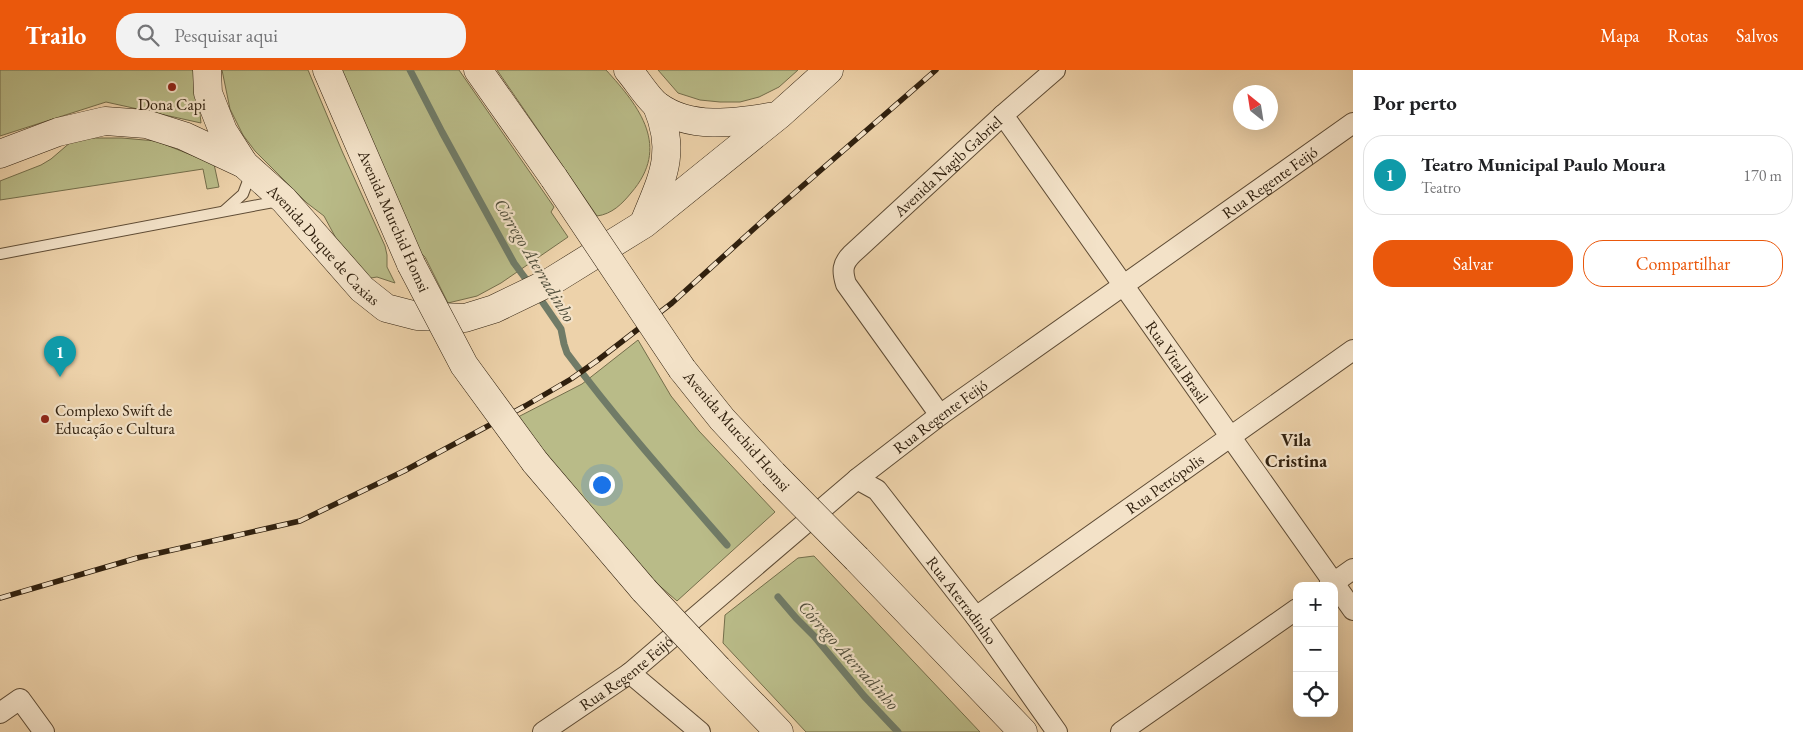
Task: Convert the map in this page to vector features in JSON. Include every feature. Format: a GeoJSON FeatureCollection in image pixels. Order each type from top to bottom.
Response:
{"type":"FeatureCollection","features":[{"type":"Feature","properties":{"kind":"main road"},"geometry":{"type":"LineString","coordinates":[[208,70],[208,93],[223,131],[248,168]]}},
{"type":"Feature","properties":{"kind":"main road","name":"Avenida Murchid Homsi"},"geometry":{"type":"LineString","coordinates":[[327,70],[411,264],[464,365],[535,462],[644,590],[779,732]]}},
{"type":"Feature","properties":{"kind":"main road","name":"Avenida Murchid Homsi"},"geometry":{"type":"LineString","coordinates":[[478,70],[554,178],[682,370],[722,418],[773,474],[1023,732]]}},
{"type":"Feature","properties":{"kind":"main road"},"geometry":{"type":"LineString","coordinates":[[628,70],[657,106],[664,121],[667,137],[664,175],[644,224]]}},
{"type":"Feature","properties":{"kind":"main road","name":"Avenida Duque de Caxias"},"geometry":{"type":"LineString","coordinates":[[0,154],[58,132],[106,121],[146,124],[184,136],[248,168],[284,200],[362,289],[386,308],[417,316],[465,318],[494,309],[552,281],[644,224],[779,115],[829,70]]}},
{"type":"Feature","properties":{"kind":"main road"},"geometry":{"type":"LineString","coordinates":[[657,106],[675,115],[708,123],[739,122],[779,115]]}},
{"type":"Feature","properties":{"kind":"street","name":"Avenida Nagib Gabriel"},"geometry":{"type":"LineString","coordinates":[[940,415],[846,284],[843,266],[852,254],[1003,114],[1055,70]]}},
{"type":"Feature","properties":{"kind":"street","name":"Rua Vital Brasil"},"geometry":{"type":"LineString","coordinates":[[1003,114],[1231,437],[1331,582]]}},
{"type":"Feature","properties":{"kind":"street","name":"Rua Regente Feijó"},"geometry":{"type":"LineString","coordinates":[[543,732],[630,673],[856,479],[940,415],[1353,123]]}},
{"type":"Feature","properties":{"kind":"street","name":"Rua Petrópolis"},"geometry":{"type":"LineString","coordinates":[[976,617],[1353,350]]}},
{"type":"Feature","properties":{"kind":"street","name":"Rua Aterradinho"},"geometry":{"type":"LineString","coordinates":[[856,479],[877,490],[976,617],[1057,732]]}},
{"type":"Feature","properties":{"kind":"street"},"geometry":{"type":"LineString","coordinates":[[1335,582],[1353,569]]}},
{"type":"Feature","properties":{"kind":"street","name":"Rua Vital Brasil"},"geometry":{"type":"LineString","coordinates":[[1338,591],[1353,610]]}},
{"type":"Feature","properties":{"kind":"street"},"geometry":{"type":"LineString","coordinates":[[1121,732],[1293,612]]}},
{"type":"Feature","properties":{"kind":"street"},"geometry":{"type":"LineString","coordinates":[[630,673],[700,732]]}},
{"type":"Feature","properties":{"kind":"street"},"geometry":{"type":"LineString","coordinates":[[0,713],[20,699],[44,732]]}},
{"type":"Feature","properties":{"kind":"lane"},"geometry":{"type":"LineString","coordinates":[[221,213],[242,194],[248,168]]}},
{"type":"Feature","properties":{"kind":"lane"},"geometry":{"type":"LineString","coordinates":[[0,254],[284,200]]}},
{"type":"Feature","properties":{"kind":"green space"},"geometry":{"type":"Polygon","coordinates":[[[0,70],[195,70],[201,123],[106,102],[0,136],[0,70]]]}},
{"type":"Feature","properties":{"kind":"green space"},"geometry":{"type":"Polygon","coordinates":[[[222,70],[308,70],[385,246],[387,267],[395,283],[377,277],[371,278],[360,269],[338,242],[324,216],[307,203],[255,151],[243,135],[230,109],[222,70]]]}},
{"type":"Feature","properties":{"kind":"green space"},"geometry":{"type":"Polygon","coordinates":[[[337,70],[459,70],[554,207],[551,212],[568,237],[501,283],[477,296],[448,303],[425,257],[418,250],[337,70]]]}},
{"type":"Feature","properties":{"kind":"green space"},"geometry":{"type":"Polygon","coordinates":[[[497,70],[606,70],[630,98],[639,113],[646,128],[650,144],[649,160],[643,176],[620,205],[612,211],[597,216],[497,70]]]}},
{"type":"Feature","properties":{"kind":"green space"},"geometry":{"type":"Polygon","coordinates":[[[658,70],[798,70],[779,87],[759,97],[740,102],[720,102],[700,100],[678,93],[658,70]]]}},
{"type":"Feature","properties":{"kind":"green space"},"geometry":{"type":"Polygon","coordinates":[[[86,138],[122,138],[156,141],[214,164],[219,187],[207,189],[203,169],[0,200],[0,181],[41,165],[72,141],[86,138]]]}},
{"type":"Feature","properties":{"kind":"green space"},"geometry":{"type":"Polygon","coordinates":[[[638,340],[671,396],[699,431],[775,512],[677,601],[639,568],[575,491],[518,417],[582,384],[638,340]]]}},
{"type":"Feature","properties":{"kind":"green space"},"geometry":{"type":"Polygon","coordinates":[[[814,556],[980,732],[806,732],[723,643],[725,615],[798,558],[814,556]]]}},
{"type":"Feature","properties":{"kind":"waterway","name":"Córrego Aterradinho"},"geometry":{"type":"LineString","coordinates":[[410,70],[514,263],[531,286]]}},
{"type":"Feature","properties":{"kind":"waterway","name":"Córrego Aterradinho"},"geometry":{"type":"LineString","coordinates":[[537,294],[561,329],[567,353],[625,427],[727,545]]}},
{"type":"Feature","properties":{"kind":"waterway","name":"Córrego Aterradinho"},"geometry":{"type":"LineString","coordinates":[[778,597],[898,732]]}},
{"type":"Feature","properties":{"kind":"railway"},"geometry":{"type":"LineString","coordinates":[[0,598],[137,558],[300,521],[404,471],[525,406],[571,379],[672,303],[768,216],[936,70]]}},
{"type":"Feature","properties":{"kind":"place","name":"Dona Capi"},"geometry":{"type":"Point","coordinates":[172,87]}},
{"type":"Feature","properties":{"kind":"place","name":"Teatro Municipal Paulo Moura"},"geometry":{"type":"Point","coordinates":[60,377]}},
{"type":"Feature","properties":{"kind":"place","name":"Complexo Swift de Educação e Cultura"},"geometry":{"type":"Point","coordinates":[45,419]}},
{"type":"Feature","properties":{"kind":"district","name":"Vila Cristina"},"geometry":{"type":"Point","coordinates":[1296,449]}}]}
